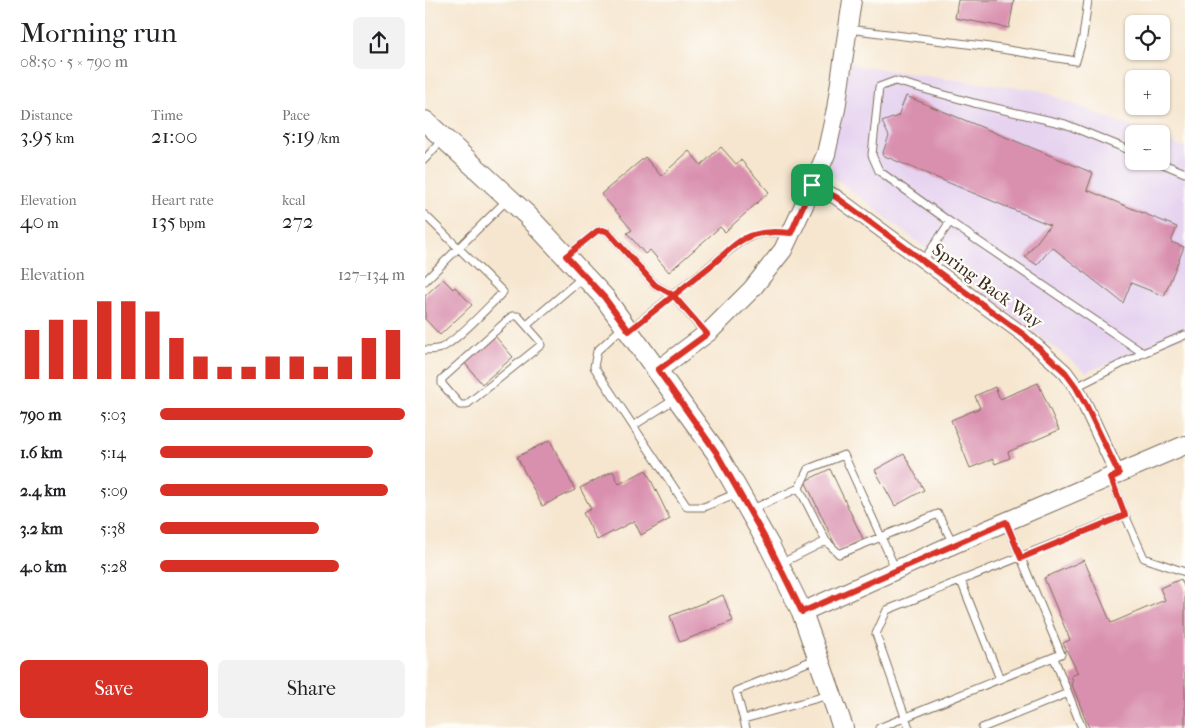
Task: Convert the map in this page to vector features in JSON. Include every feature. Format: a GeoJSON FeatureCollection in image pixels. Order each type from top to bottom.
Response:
{"type":"FeatureCollection","features":[{"type":"Feature","properties":{"kind":"main road"},"geometry":{"type":"LineString","coordinates":[[425,121],[527,215],[604,297],[716,452],[750,510],[802,612],[832,695],[841,727]]}},
{"type":"Feature","properties":{"kind":"street"},"geometry":{"type":"LineString","coordinates":[[658,370],[707,334],[752,289],[783,250],[826,154],[836,109],[852,0]]}},
{"type":"Feature","properties":{"kind":"street","name":"Spring Back Way"},"geometry":{"type":"LineString","coordinates":[[812,185],[836,197],[1024,335],[1065,372],[1076,387],[1115,476]]}},
{"type":"Feature","properties":{"kind":"street"},"geometry":{"type":"LineString","coordinates":[[802,612],[954,544],[1185,445]]}},
{"type":"Feature","properties":{"kind":"lane"},"geometry":{"type":"LineString","coordinates":[[847,29],[983,46],[1076,62],[1083,37],[1088,0]]}},
{"type":"Feature","properties":{"kind":"lane"},"geometry":{"type":"LineString","coordinates":[[1125,148],[1065,124],[975,103],[895,81],[879,87],[872,155],[879,171],[950,222],[1143,353]]}},
{"type":"Feature","properties":{"kind":"lane"},"geometry":{"type":"LineString","coordinates":[[425,159],[444,138]]}},
{"type":"Feature","properties":{"kind":"lane"},"geometry":{"type":"LineString","coordinates":[[1170,167],[1185,173]]}},
{"type":"Feature","properties":{"kind":"lane"},"geometry":{"type":"LineString","coordinates":[[425,281],[509,198]]}},
{"type":"Feature","properties":{"kind":"lane"},"geometry":{"type":"LineString","coordinates":[[425,215],[503,292],[443,347],[425,350]]}},
{"type":"Feature","properties":{"kind":"lane"},"geometry":{"type":"LineString","coordinates":[[923,262],[950,222]]}},
{"type":"Feature","properties":{"kind":"lane"},"geometry":{"type":"LineString","coordinates":[[566,256],[597,231],[603,230],[608,232],[655,285],[673,295],[707,334]]}},
{"type":"Feature","properties":{"kind":"lane"},"geometry":{"type":"LineString","coordinates":[[739,492],[704,507],[687,507],[594,367],[597,351],[751,235],[767,232],[791,233]]}},
{"type":"Feature","properties":{"kind":"lane"},"geometry":{"type":"LineString","coordinates":[[527,325],[584,276]]}},
{"type":"Feature","properties":{"kind":"lane"},"geometry":{"type":"LineString","coordinates":[[512,316],[518,316],[527,325],[541,341],[541,345],[466,405],[461,405],[442,384],[442,379],[512,316]]}},
{"type":"Feature","properties":{"kind":"lane"},"geometry":{"type":"LineString","coordinates":[[1076,387],[1143,353],[1185,335]]}},
{"type":"Feature","properties":{"kind":"lane"},"geometry":{"type":"LineString","coordinates":[[633,426],[677,398]]}},
{"type":"Feature","properties":{"kind":"lane"},"geometry":{"type":"LineString","coordinates":[[750,510],[799,488],[808,469],[844,455],[896,571]]}},
{"type":"Feature","properties":{"kind":"lane"},"geometry":{"type":"LineString","coordinates":[[1115,476],[1125,515],[1144,558],[1185,572]]}},
{"type":"Feature","properties":{"kind":"lane"},"geometry":{"type":"LineString","coordinates":[[799,488],[826,541],[839,554],[938,514],[954,544]]}},
{"type":"Feature","properties":{"kind":"lane"},"geometry":{"type":"LineString","coordinates":[[909,728],[876,634],[887,610],[1125,515]]}},
{"type":"Feature","properties":{"kind":"lane"},"geometry":{"type":"LineString","coordinates":[[879,728],[1061,654],[1006,522]]}},
{"type":"Feature","properties":{"kind":"lane"},"geometry":{"type":"LineString","coordinates":[[779,565],[826,541]]}},
{"type":"Feature","properties":{"kind":"lane"},"geometry":{"type":"LineString","coordinates":[[961,581],[1001,679]]}},
{"type":"Feature","properties":{"kind":"lane"},"geometry":{"type":"LineString","coordinates":[[746,728],[736,692],[819,658]]}},
{"type":"Feature","properties":{"kind":"lane"},"geometry":{"type":"LineString","coordinates":[[1054,658],[1082,728]]}},
{"type":"Feature","properties":{"kind":"lane"},"geometry":{"type":"LineString","coordinates":[[982,728],[1068,693]]}},
{"type":"Feature","properties":{"kind":"lane"},"geometry":{"type":"LineString","coordinates":[[744,719],[832,695]]}},
{"type":"Feature","properties":{"kind":"shaded area"},"geometry":{"type":"Polygon","coordinates":[[[849,64],[939,78],[1038,90],[1126,125],[1125,170],[1170,170],[1170,142],[1185,148],[1185,336],[1086,372],[827,172],[849,64]]]}},
{"type":"Feature","properties":{"kind":"building"},"geometry":{"type":"Polygon","coordinates":[[[958,0],[1014,0],[1009,28],[955,18],[958,0]]]}},
{"type":"Feature","properties":{"kind":"building"},"geometry":{"type":"Polygon","coordinates":[[[906,96],[1093,173],[1087,190],[1177,227],[1171,242],[1184,247],[1164,296],[1131,283],[1123,303],[1052,247],[1037,265],[1025,257],[1050,225],[882,155],[889,136],[882,122],[898,116],[906,96]]]}},
{"type":"Feature","properties":{"kind":"building"},"geometry":{"type":"Polygon","coordinates":[[[721,147],[736,164],[741,160],[769,192],[725,232],[720,227],[669,272],[650,250],[645,254],[627,233],[632,230],[601,194],[645,157],[661,176],[689,151],[701,165],[721,147]]]}},
{"type":"Feature","properties":{"kind":"building"},"geometry":{"type":"Polygon","coordinates":[[[443,279],[453,289],[455,287],[472,305],[440,335],[425,319],[425,296],[443,279]]]}},
{"type":"Feature","properties":{"kind":"building"},"geometry":{"type":"Polygon","coordinates":[[[495,336],[513,357],[482,384],[464,362],[495,336]]]}},
{"type":"Feature","properties":{"kind":"building"},"geometry":{"type":"Polygon","coordinates":[[[1038,383],[1059,430],[1008,452],[1010,458],[995,464],[993,459],[970,468],[951,420],[980,408],[975,396],[995,387],[1000,399],[1038,383]]]}},
{"type":"Feature","properties":{"kind":"building"},"geometry":{"type":"Polygon","coordinates":[[[550,440],[575,490],[542,506],[517,457],[550,440]]]}},
{"type":"Feature","properties":{"kind":"building"},"geometry":{"type":"Polygon","coordinates":[[[904,454],[924,490],[895,506],[875,470],[904,454]]]}},
{"type":"Feature","properties":{"kind":"building"},"geometry":{"type":"Polygon","coordinates":[[[830,469],[863,539],[838,551],[805,481],[830,469]]]}},
{"type":"Feature","properties":{"kind":"building"},"geometry":{"type":"Polygon","coordinates":[[[646,470],[670,519],[641,535],[634,521],[597,540],[583,513],[591,509],[580,488],[613,471],[619,484],[646,470]]]}},
{"type":"Feature","properties":{"kind":"building"},"geometry":{"type":"Polygon","coordinates":[[[1084,560],[1111,623],[1165,600],[1160,588],[1181,579],[1185,589],[1185,728],[1089,728],[1071,682],[1073,681],[1071,676],[1078,673],[1063,643],[1070,640],[1044,578],[1084,560]]]}},
{"type":"Feature","properties":{"kind":"building"},"geometry":{"type":"Polygon","coordinates":[[[723,595],[733,621],[680,642],[670,616],[723,595]]]}},
{"type":"Feature","properties":{"kind":"route"},"geometry":{"type":"LineString","coordinates":[[812,185],[791,233],[767,232],[751,235],[740,242],[673,295],[629,331],[604,297],[566,256],[597,231],[603,230],[608,232],[655,285],[673,295],[707,334],[658,370],[716,452],[753,515],[802,612],[1006,522],[1021,558],[1125,515],[1111,478],[1119,474],[1087,407],[1065,372],[1024,335],[962,289],[836,197],[812,185]]}}]}
